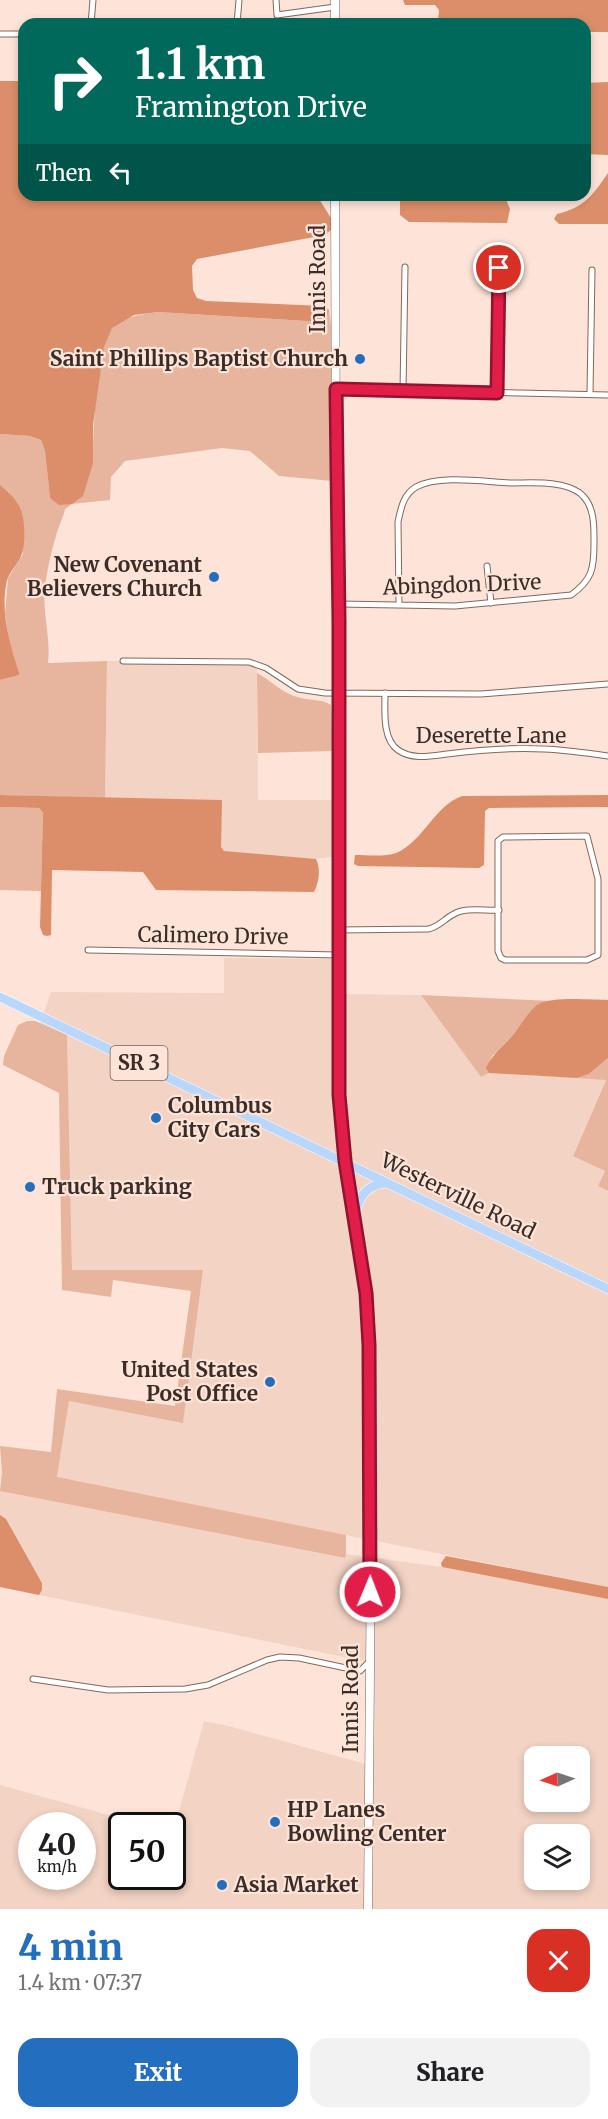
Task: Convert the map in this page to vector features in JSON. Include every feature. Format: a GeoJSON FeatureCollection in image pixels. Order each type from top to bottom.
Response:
{"type":"FeatureCollection","features":[{"type":"Feature","properties":{"kind":"main road","name":"Innis Road"},"geometry":{"type":"LineString","coordinates":[[335,201],[340,692],[339,1095],[345,1161],[366,1293],[369,1345],[371,1531],[368,1909]]}},
{"type":"Feature","properties":{"kind":"main road","name":"Westerville Road"},"geometry":{"type":"LineString","coordinates":[[0,997],[608,1289]]}},
{"type":"Feature","properties":{"kind":"main road"},"geometry":{"type":"LineString","coordinates":[[355,1214],[357,1202],[371,1186],[389,1183]]}},
{"type":"Feature","properties":{"kind":"street"},"geometry":{"type":"LineString","coordinates":[[92,18],[93,0]]}},
{"type":"Feature","properties":{"kind":"street"},"geometry":{"type":"LineString","coordinates":[[238,18],[239,0]]}},
{"type":"Feature","properties":{"kind":"street"},"geometry":{"type":"LineString","coordinates":[[276,0],[277,15],[335,3]]}},
{"type":"Feature","properties":{"kind":"street"},"geometry":{"type":"LineString","coordinates":[[0,34],[18,34]]}},
{"type":"Feature","properties":{"kind":"street"},"geometry":{"type":"LineString","coordinates":[[403,391],[405,267]]}},
{"type":"Feature","properties":{"kind":"street"},"geometry":{"type":"LineString","coordinates":[[497,393],[499,268]]}},
{"type":"Feature","properties":{"kind":"street"},"geometry":{"type":"LineString","coordinates":[[590,394],[592,270]]}},
{"type":"Feature","properties":{"kind":"street"},"geometry":{"type":"LineString","coordinates":[[336,389],[608,395]]}},
{"type":"Feature","properties":{"kind":"street","name":"Abingdon Drive"},"geometry":{"type":"LineString","coordinates":[[339,604],[455,606],[571,595],[583,587],[591,574],[595,525],[589,505],[583,495],[575,490],[555,484],[440,481],[419,486],[407,494],[398,522],[399,604]]}},
{"type":"Feature","properties":{"kind":"street"},"geometry":{"type":"LineString","coordinates":[[487,566],[491,603]]}},
{"type":"Feature","properties":{"kind":"street"},"geometry":{"type":"LineString","coordinates":[[123,661],[249,662],[266,668],[298,689],[325,693],[481,694],[608,684]]}},
{"type":"Feature","properties":{"kind":"street","name":"Deserette Lane"},"geometry":{"type":"LineString","coordinates":[[385,693],[386,729],[398,750],[412,756],[427,757],[492,749],[533,748],[608,756]]}},
{"type":"Feature","properties":{"kind":"street"},"geometry":{"type":"LineString","coordinates":[[587,836],[598,879],[598,955],[594,958],[505,960],[501,958],[498,951],[499,910],[498,841],[503,837],[587,836]]}},
{"type":"Feature","properties":{"kind":"street"},"geometry":{"type":"LineString","coordinates":[[338,930],[428,929],[436,927],[452,914],[459,912],[499,910]]}},
{"type":"Feature","properties":{"kind":"street","name":"Calimero Drive"},"geometry":{"type":"LineString","coordinates":[[88,950],[338,955]]}},
{"type":"Feature","properties":{"kind":"street"},"geometry":{"type":"LineString","coordinates":[[33,1679],[108,1690],[185,1689],[208,1685],[267,1660],[280,1657],[299,1658],[360,1671],[369,1662]]}},
{"type":"Feature","properties":{"kind":"shaded area"},"geometry":{"type":"Polygon","coordinates":[[[403,0],[608,0],[608,32],[591,32],[591,18],[438,18],[439,10],[435,5],[405,5],[403,0]]]}},
{"type":"Feature","properties":{"kind":"shaded area"},"geometry":{"type":"Polygon","coordinates":[[[0,81],[18,81],[18,201],[320,201],[331,218],[331,230],[325,235],[197,259],[192,266],[193,290],[197,298],[206,301],[324,306],[329,310],[327,320],[323,322],[158,312],[134,315],[112,328],[104,347],[93,425],[93,463],[83,496],[72,504],[59,505],[50,498],[45,451],[41,440],[30,436],[0,434],[0,81]]]}},
{"type":"Feature","properties":{"kind":"shaded area"},"geometry":{"type":"Polygon","coordinates":[[[608,82],[608,155],[591,154],[591,83],[608,82]]]}},
{"type":"Feature","properties":{"kind":"shaded area"},"geometry":{"type":"Polygon","coordinates":[[[608,173],[608,224],[559,224],[554,219],[557,214],[575,208],[586,201],[591,201],[591,195],[608,173]]]}},
{"type":"Feature","properties":{"kind":"shaded area"},"geometry":{"type":"Polygon","coordinates":[[[400,201],[507,201],[510,209],[507,223],[409,222],[400,215],[400,201]]]}},
{"type":"Feature","properties":{"kind":"shaded area"},"geometry":{"type":"Polygon","coordinates":[[[329,310],[332,481],[279,476],[250,451],[222,448],[125,461],[111,477],[110,500],[72,504],[65,509],[52,548],[45,587],[48,663],[107,661],[105,798],[0,795],[0,680],[18,675],[19,672],[9,642],[5,613],[8,578],[23,554],[9,492],[0,485],[0,434],[30,436],[41,440],[45,451],[50,498],[93,463],[99,374],[106,340],[115,325],[133,317],[158,312],[323,322],[327,320],[329,310]]]}},
{"type":"Feature","properties":{"kind":"shaded area"},"geometry":{"type":"Polygon","coordinates":[[[0,485],[19,506],[22,514],[24,546],[7,580],[5,592],[5,615],[19,675],[0,680],[0,485]]]}},
{"type":"Feature","properties":{"kind":"shaded area"},"geometry":{"type":"Polygon","coordinates":[[[107,661],[242,661],[257,664],[258,800],[340,800],[340,856],[316,859],[224,851],[221,848],[221,800],[105,798],[107,661]]]}},
{"type":"Feature","properties":{"kind":"shaded area"},"geometry":{"type":"Polygon","coordinates":[[[257,673],[289,694],[331,705],[333,751],[258,753],[257,673]]]}},
{"type":"Feature","properties":{"kind":"shaded area"},"geometry":{"type":"Polygon","coordinates":[[[0,795],[222,800],[221,847],[224,851],[316,859],[319,871],[317,884],[314,892],[156,890],[143,872],[52,870],[51,935],[43,935],[40,927],[43,813],[39,808],[0,807],[0,795]]]}},
{"type":"Feature","properties":{"kind":"shaded area"},"geometry":{"type":"Polygon","coordinates":[[[608,795],[608,807],[489,808],[485,811],[484,865],[479,868],[358,866],[354,864],[355,855],[387,855],[405,848],[444,808],[462,796],[608,795]]]}},
{"type":"Feature","properties":{"kind":"shaded area"},"geometry":{"type":"Polygon","coordinates":[[[0,807],[39,808],[43,813],[41,891],[0,890],[0,807]]]}},
{"type":"Feature","properties":{"kind":"shaded area"},"geometry":{"type":"Polygon","coordinates":[[[224,958],[340,959],[341,994],[421,995],[481,1077],[489,1073],[606,1079],[573,1155],[605,1171],[598,1186],[608,1191],[608,1587],[57,1478],[69,1401],[183,1422],[202,1270],[72,1270],[67,1036],[40,1024],[51,992],[224,993],[224,958]]]}},
{"type":"Feature","properties":{"kind":"shaded area"},"geometry":{"type":"Polygon","coordinates":[[[421,995],[553,1001],[539,1004],[530,1012],[513,1035],[492,1056],[487,1068],[489,1073],[481,1077],[421,995]]]}},
{"type":"Feature","properties":{"kind":"shaded area"},"geometry":{"type":"Polygon","coordinates":[[[561,999],[608,1000],[608,1058],[589,1074],[577,1078],[489,1073],[486,1068],[495,1054],[537,1005],[561,999]]]}},
{"type":"Feature","properties":{"kind":"shaded area"},"geometry":{"type":"Polygon","coordinates":[[[27,1021],[35,1021],[67,1035],[72,1270],[203,1270],[183,1423],[69,1401],[57,1477],[346,1535],[345,1558],[0,1491],[2,1472],[0,1446],[51,1452],[57,1389],[175,1406],[191,1291],[113,1280],[111,1297],[62,1290],[59,1093],[3,1065],[4,1056],[18,1025],[27,1021]]]}},
{"type":"Feature","properties":{"kind":"shaded area"},"geometry":{"type":"Polygon","coordinates":[[[608,1058],[608,1191],[598,1186],[605,1171],[573,1156],[606,1080],[577,1078],[589,1074],[608,1058]]]}},
{"type":"Feature","properties":{"kind":"shaded area"},"geometry":{"type":"Polygon","coordinates":[[[0,1491],[344,1558],[346,1554],[442,1567],[608,1599],[608,1909],[0,1909],[0,1785],[108,1815],[108,1890],[186,1890],[186,1812],[179,1812],[204,1721],[369,1765],[369,1662],[39,1595],[42,1582],[6,1519],[0,1515],[0,1491]]]}},
{"type":"Feature","properties":{"kind":"shaded area"},"geometry":{"type":"Polygon","coordinates":[[[0,1515],[6,1519],[42,1583],[39,1595],[0,1587],[0,1515]]]}},
{"type":"Feature","properties":{"kind":"shaded area"},"geometry":{"type":"Polygon","coordinates":[[[446,1556],[608,1587],[608,1599],[442,1567],[441,1563],[446,1556]]]}},
{"type":"Feature","properties":{"kind":"place","name":"Saint Phillips Baptist Church"},"geometry":{"type":"Point","coordinates":[360,359]}},
{"type":"Feature","properties":{"kind":"place","name":"New Covenant Believers Church"},"geometry":{"type":"Point","coordinates":[214,577]}},
{"type":"Feature","properties":{"kind":"place","name":"Columbus City Cars"},"geometry":{"type":"Point","coordinates":[156,1118]}},
{"type":"Feature","properties":{"kind":"place","name":"Truck parking"},"geometry":{"type":"Point","coordinates":[30,1187]}},
{"type":"Feature","properties":{"kind":"place","name":"United States Post Office"},"geometry":{"type":"Point","coordinates":[270,1382]}},
{"type":"Feature","properties":{"kind":"place","name":"HP Lanes Bowling Center"},"geometry":{"type":"Point","coordinates":[275,1822]}},
{"type":"Feature","properties":{"kind":"place","name":"Asia Market"},"geometry":{"type":"Point","coordinates":[222,1885]}},
{"type":"Feature","properties":{"kind":"route"},"geometry":{"type":"LineString","coordinates":[[370,1592],[369,1345],[366,1293],[356,1218],[345,1161],[339,1095],[339,622],[336,389],[497,393],[499,268]]}}]}
